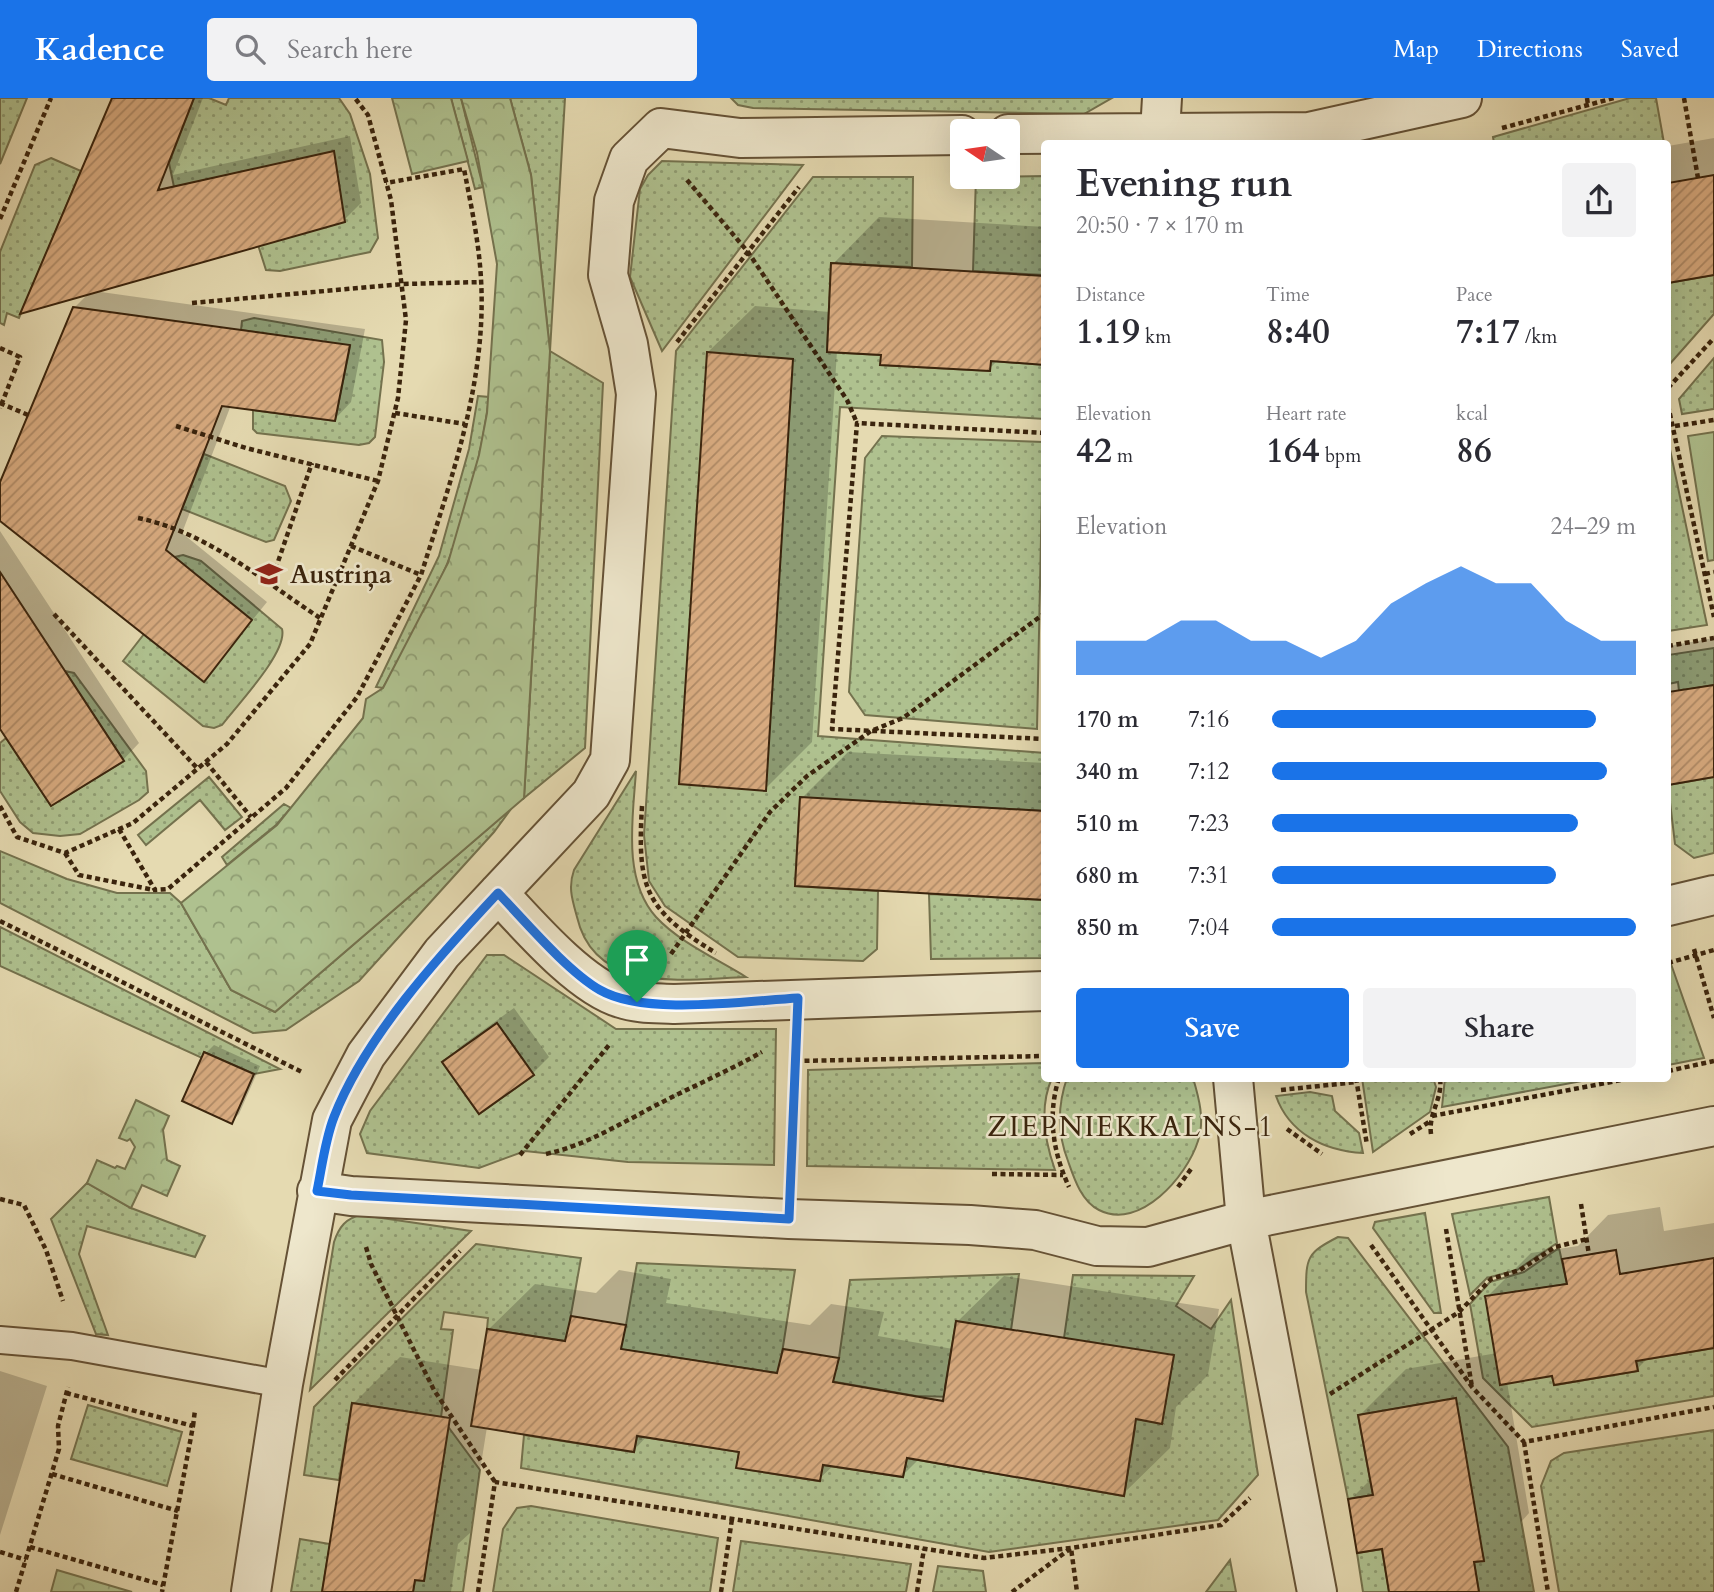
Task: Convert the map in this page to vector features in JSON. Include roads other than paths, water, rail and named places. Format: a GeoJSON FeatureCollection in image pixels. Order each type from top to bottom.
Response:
{"type":"FeatureCollection","features":[{"type":"Feature","properties":{"kind":"street"},"geometry":{"type":"LineString","coordinates":[[1020,133],[1161,115],[1309,132],[1462,98]]}},
{"type":"Feature","properties":{"kind":"street"},"geometry":{"type":"LineString","coordinates":[[251,1592],[283,1384],[334,1193],[332,1120],[366,1055],[442,953],[591,794],[610,760],[636,394],[628,344],[608,275],[614,201],[629,159],[659,121],[740,138],[950,135]]}},
{"type":"Feature","properties":{"kind":"street"},"geometry":{"type":"LineString","coordinates":[[498,893],[546,943],[599,989],[637,1002],[797,1015],[1041,991]]}},
{"type":"Feature","properties":{"kind":"street"},"geometry":{"type":"LineString","coordinates":[[1233,1082],[1246,1220],[1317,1592]]}},
{"type":"Feature","properties":{"kind":"street"},"geometry":{"type":"LineString","coordinates":[[334,1193],[1035,1230],[1097,1246],[1148,1247],[1363,1185],[1714,1126]]}},
{"type":"Feature","properties":{"kind":"lane"},"geometry":{"type":"LineString","coordinates":[[0,1340],[78,1348],[283,1384]]}},
{"type":"Feature","properties":{"kind":"place","name":"Austriņa"},"geometry":{"type":"Point","coordinates":[269,574]}},
{"type":"Feature","properties":{"kind":"district","name":"ZIEPNIEKKALNS-1"},"geometry":{"type":"Point","coordinates":[1131,1126]}}]}
